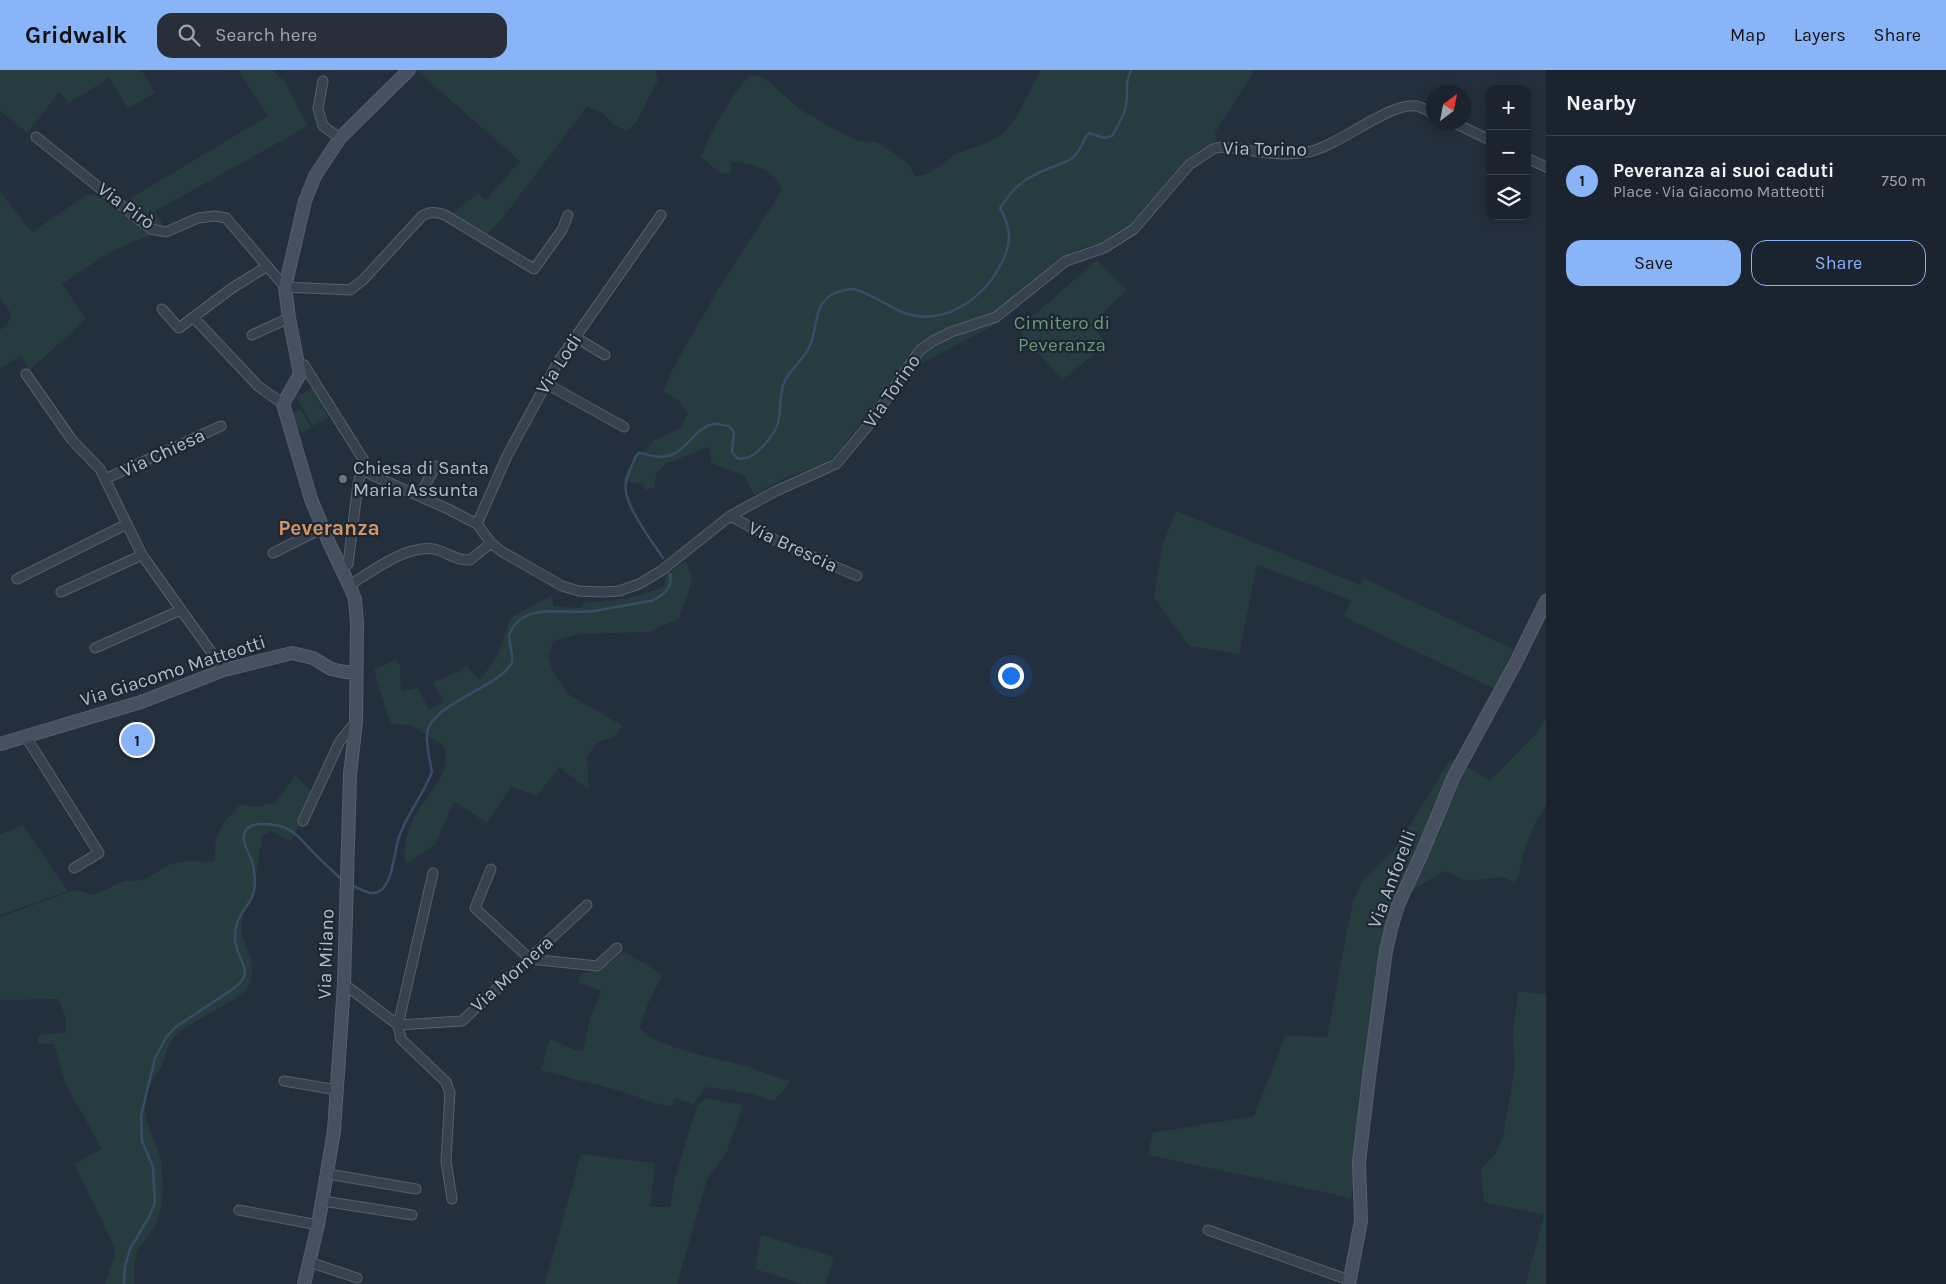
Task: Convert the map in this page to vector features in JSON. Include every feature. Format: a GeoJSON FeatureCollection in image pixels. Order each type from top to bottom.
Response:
{"type":"FeatureCollection","features":[{"type":"Feature","properties":{"kind":"street"},"geometry":{"type":"LineString","coordinates":[[193,317],[258,386],[284,404],[300,374],[285,287],[305,201],[315,176],[340,138],[408,70]]}},
{"type":"Feature","properties":{"kind":"street"},"geometry":{"type":"LineString","coordinates":[[323,81],[318,108],[323,126],[340,138]]}},
{"type":"Feature","properties":{"kind":"street","name":"Via Torino"},"geometry":{"type":"LineString","coordinates":[[477,524],[491,543],[501,551],[562,586],[590,592],[619,591],[639,584],[661,571],[730,516],[776,491],[836,464],[867,427],[920,350],[951,332],[996,317],[1066,261],[1104,248],[1134,229],[1188,164],[1200,156],[1221,147],[1295,153],[1316,150],[1403,107],[1417,106],[1426,110]]}},
{"type":"Feature","properties":{"kind":"street"},"geometry":{"type":"LineString","coordinates":[[1469,130],[1486,138]]}},
{"type":"Feature","properties":{"kind":"street","name":"Via Pirò"},"geometry":{"type":"LineString","coordinates":[[36,137],[151,229],[166,232],[198,218],[215,216],[226,218],[285,287]]}},
{"type":"Feature","properties":{"kind":"street"},"geometry":{"type":"LineString","coordinates":[[1531,160],[1546,167]]}},
{"type":"Feature","properties":{"kind":"street"},"geometry":{"type":"LineString","coordinates":[[285,287],[350,290],[363,280],[422,216],[430,212],[445,215],[534,269],[562,230],[568,215]]}},
{"type":"Feature","properties":{"kind":"street","name":"Via Lodi"},"geometry":{"type":"LineString","coordinates":[[477,524],[507,456],[545,382],[661,215]]}},
{"type":"Feature","properties":{"kind":"street"},"geometry":{"type":"LineString","coordinates":[[162,309],[179,328],[232,288],[266,267]]}},
{"type":"Feature","properties":{"kind":"street"},"geometry":{"type":"LineString","coordinates":[[252,335],[289,318]]}},
{"type":"Feature","properties":{"kind":"street"},"geometry":{"type":"LineString","coordinates":[[575,337],[605,356]]}},
{"type":"Feature","properties":{"kind":"street"},"geometry":{"type":"LineString","coordinates":[[299,364],[304,365],[363,459],[366,470],[372,475],[477,524]]}},
{"type":"Feature","properties":{"kind":"street"},"geometry":{"type":"LineString","coordinates":[[26,374],[72,440],[100,469],[142,555],[224,670]]}},
{"type":"Feature","properties":{"kind":"street"},"geometry":{"type":"LineString","coordinates":[[545,382],[624,427]]}},
{"type":"Feature","properties":{"kind":"street","name":"Via Milano"},"geometry":{"type":"LineString","coordinates":[[284,404],[311,499],[355,599],[357,623],[356,722],[350,774],[344,984],[334,1131],[323,1201],[304,1284]]}},
{"type":"Feature","properties":{"kind":"street","name":"Via Chiesa"},"geometry":{"type":"LineString","coordinates":[[105,479],[221,426]]}},
{"type":"Feature","properties":{"kind":"street"},"geometry":{"type":"LineString","coordinates":[[419,496],[436,466]]}},
{"type":"Feature","properties":{"kind":"street"},"geometry":{"type":"LineString","coordinates":[[342,568],[348,564],[358,484],[360,476],[366,470]]}},
{"type":"Feature","properties":{"kind":"street","name":"Via Brescia"},"geometry":{"type":"LineString","coordinates":[[730,516],[783,544],[857,576]]}},
{"type":"Feature","properties":{"kind":"street"},"geometry":{"type":"LineString","coordinates":[[17,579],[127,524]]}},
{"type":"Feature","properties":{"kind":"street"},"geometry":{"type":"LineString","coordinates":[[273,553],[324,531],[353,526]]}},
{"type":"Feature","properties":{"kind":"street"},"geometry":{"type":"LineString","coordinates":[[350,585],[401,555],[428,549],[436,550],[454,558],[470,560],[491,543]]}},
{"type":"Feature","properties":{"kind":"street"},"geometry":{"type":"LineString","coordinates":[[61,592],[142,555]]}},
{"type":"Feature","properties":{"kind":"street","name":"Via Anforelli"},"geometry":{"type":"LineString","coordinates":[[1349,1282],[1361,1220],[1359,1162],[1386,951],[1391,929],[1398,905],[1454,776],[1515,664],[1546,601]]}},
{"type":"Feature","properties":{"kind":"street"},"geometry":{"type":"LineString","coordinates":[[95,648],[180,610]]}},
{"type":"Feature","properties":{"kind":"street","name":"Via Giacomo Matteotti"},"geometry":{"type":"LineString","coordinates":[[0,744],[141,702],[224,670],[292,653],[313,658],[331,669],[356,672]]}},
{"type":"Feature","properties":{"kind":"street"},"geometry":{"type":"LineString","coordinates":[[303,821],[340,741],[356,722]]}},
{"type":"Feature","properties":{"kind":"street"},"geometry":{"type":"LineString","coordinates":[[26,736],[99,853],[74,868]]}},
{"type":"Feature","properties":{"kind":"street"},"geometry":{"type":"LineString","coordinates":[[491,869],[475,908],[530,959],[597,966],[617,948]]}},
{"type":"Feature","properties":{"kind":"street"},"geometry":{"type":"LineString","coordinates":[[433,873],[398,1025],[402,1039],[446,1082],[450,1093],[446,1160],[452,1199]]}},
{"type":"Feature","properties":{"kind":"street","name":"Via Mornera"},"geometry":{"type":"LineString","coordinates":[[398,1025],[462,1021],[587,905]]}},
{"type":"Feature","properties":{"kind":"street"},"geometry":{"type":"LineString","coordinates":[[344,984],[398,1025]]}},
{"type":"Feature","properties":{"kind":"street"},"geometry":{"type":"LineString","coordinates":[[284,1081],[337,1090]]}},
{"type":"Feature","properties":{"kind":"street"},"geometry":{"type":"LineString","coordinates":[[328,1174],[416,1189]]}},
{"type":"Feature","properties":{"kind":"street"},"geometry":{"type":"LineString","coordinates":[[323,1201],[412,1215]]}},
{"type":"Feature","properties":{"kind":"street"},"geometry":{"type":"LineString","coordinates":[[239,1210],[318,1226]]}},
{"type":"Feature","properties":{"kind":"street"},"geometry":{"type":"LineString","coordinates":[[1208,1230],[1349,1282]]}},
{"type":"Feature","properties":{"kind":"street"},"geometry":{"type":"LineString","coordinates":[[309,1262],[357,1278]]}},
{"type":"Feature","properties":{"kind":"green space"},"geometry":{"type":"Polygon","coordinates":[[[0,70],[141,70],[155,93],[128,108],[109,78],[69,103],[59,92],[28,133],[0,111],[0,70]]]}},
{"type":"Feature","properties":{"kind":"green space"},"geometry":{"type":"Polygon","coordinates":[[[238,70],[273,70],[284,80],[308,126],[155,211],[165,229],[110,252],[62,284],[86,319],[30,370],[21,355],[0,369],[0,330],[7,325],[12,315],[0,298],[0,192],[32,232],[88,194],[124,202],[268,116],[238,70]]]}},
{"type":"Feature","properties":{"kind":"green space"},"geometry":{"type":"Polygon","coordinates":[[[416,70],[657,70],[658,80],[637,121],[627,131],[614,125],[604,114],[587,106],[501,220],[484,237],[451,215],[478,193],[486,200],[520,161],[416,70]]]}},
{"type":"Feature","properties":{"kind":"green space"},"geometry":{"type":"Polygon","coordinates":[[[1041,70],[1255,70],[1215,133],[1217,145],[1187,164],[1166,184],[1134,224],[1107,242],[1082,248],[1069,254],[996,312],[1000,322],[920,364],[912,359],[834,457],[828,461],[786,478],[754,495],[745,476],[711,463],[709,447],[667,463],[657,472],[654,488],[645,490],[643,484],[623,482],[637,452],[646,450],[654,440],[681,428],[688,413],[678,400],[663,391],[673,368],[719,288],[782,190],[774,176],[762,168],[731,161],[730,174],[719,172],[701,157],[722,114],[750,75],[761,77],[770,82],[799,109],[843,134],[859,141],[877,142],[908,163],[915,176],[926,174],[955,155],[989,142],[1003,133],[1016,117],[1041,70]]]}},
{"type":"Feature","properties":{"kind":"green space","name":"Cimitero di Peveranza"},"geometry":{"type":"Polygon","coordinates":[[[1097,260],[1127,290],[1091,325],[1107,344],[1062,380],[1018,329],[1097,260]]]}},
{"type":"Feature","properties":{"kind":"green space"},"geometry":{"type":"Polygon","coordinates":[[[312,388],[328,417],[313,426],[296,397],[312,388]]]}},
{"type":"Feature","properties":{"kind":"green space"},"geometry":{"type":"Polygon","coordinates":[[[300,409],[311,427],[301,433],[291,414],[300,409]]]}},
{"type":"Feature","properties":{"kind":"green space"},"geometry":{"type":"Polygon","coordinates":[[[1176,511],[1361,585],[1363,578],[1513,649],[1495,689],[1344,617],[1351,600],[1257,565],[1239,654],[1189,646],[1154,597],[1162,547],[1176,511]]]}},
{"type":"Feature","properties":{"kind":"green space"},"geometry":{"type":"Polygon","coordinates":[[[686,561],[692,579],[679,618],[649,632],[580,634],[553,641],[548,658],[553,671],[568,694],[623,726],[614,737],[598,742],[587,756],[589,790],[559,767],[537,796],[511,787],[487,823],[454,801],[435,845],[405,864],[409,829],[414,817],[440,780],[445,765],[445,755],[443,745],[410,725],[390,724],[374,670],[396,659],[400,665],[401,692],[418,688],[429,710],[444,702],[433,682],[460,671],[466,665],[480,680],[498,655],[510,618],[552,595],[554,606],[580,608],[586,602],[616,600],[645,593],[664,586],[666,575],[686,561]]]}},
{"type":"Feature","properties":{"kind":"green space"},"geometry":{"type":"Polygon","coordinates":[[[1546,718],[1546,805],[1536,821],[1527,842],[1515,882],[1501,877],[1469,881],[1443,871],[1413,890],[1406,899],[1396,931],[1385,993],[1364,1173],[1354,1180],[1351,1198],[1148,1155],[1153,1133],[1254,1116],[1285,1036],[1327,1037],[1353,901],[1363,880],[1397,846],[1448,763],[1454,759],[1490,781],[1536,734],[1546,718]]]}},
{"type":"Feature","properties":{"kind":"green space"},"geometry":{"type":"Polygon","coordinates":[[[295,775],[314,793],[291,841],[271,831],[262,836],[253,898],[243,914],[242,921],[242,935],[251,960],[251,981],[246,990],[235,999],[177,1034],[168,1047],[162,1066],[146,1091],[145,1109],[147,1122],[161,1159],[163,1187],[161,1208],[155,1226],[137,1250],[134,1284],[105,1284],[116,1252],[74,1164],[102,1149],[65,1083],[54,1044],[38,1043],[38,1035],[66,1032],[66,1019],[59,999],[0,1000],[0,917],[75,890],[94,895],[124,881],[143,880],[171,864],[191,860],[215,861],[217,836],[224,823],[234,811],[241,804],[256,807],[275,803],[295,775]]]}},
{"type":"Feature","properties":{"kind":"green space"},"geometry":{"type":"Polygon","coordinates":[[[23,825],[68,891],[0,915],[0,834],[23,825]]]}},
{"type":"Feature","properties":{"kind":"green space"},"geometry":{"type":"Polygon","coordinates":[[[623,952],[648,965],[663,976],[649,1001],[640,1028],[648,1035],[674,1047],[746,1066],[791,1081],[774,1101],[748,1093],[706,1087],[693,1104],[674,1098],[672,1106],[541,1070],[550,1039],[578,1051],[583,1050],[591,1015],[602,991],[578,983],[582,973],[598,971],[623,952]]]}},
{"type":"Feature","properties":{"kind":"green space"},"geometry":{"type":"Polygon","coordinates":[[[1518,991],[1546,994],[1546,1284],[1526,1284],[1544,1215],[1484,1202],[1481,1169],[1496,1153],[1503,1136],[1515,1068],[1513,1032],[1518,991]]]}},
{"type":"Feature","properties":{"kind":"green space"},"geometry":{"type":"Polygon","coordinates":[[[706,1098],[743,1105],[727,1151],[707,1179],[677,1284],[545,1284],[581,1154],[655,1163],[650,1207],[670,1207],[675,1179],[697,1105],[706,1098]]]}},
{"type":"Feature","properties":{"kind":"green space"},"geometry":{"type":"Polygon","coordinates":[[[761,1235],[834,1257],[826,1284],[803,1284],[755,1269],[761,1235]]]}},
{"type":"Feature","properties":{"kind":"waterway"},"geometry":{"type":"LineString","coordinates":[[663,558],[628,500],[626,482],[636,456],[639,453],[659,457],[671,455],[682,449],[701,430],[715,424],[729,426],[734,432],[732,452],[738,459],[748,458],[762,448],[777,427],[785,380],[807,351],[821,305],[833,294],[853,289],[857,290],[904,313],[920,316],[935,316],[949,312],[975,297],[995,275],[1005,255],[1009,235],[1004,215],[1000,208],[1005,200],[1027,179],[1075,156],[1089,133],[1104,138],[1112,136],[1125,108],[1131,70]]}},
{"type":"Feature","properties":{"kind":"waterway"},"geometry":{"type":"LineString","coordinates":[[351,885],[377,893],[388,881],[402,829],[432,772],[427,739],[430,724],[447,708],[494,680],[510,666],[512,658],[509,635],[515,624],[524,617],[534,613],[546,611],[593,611],[651,601],[660,596],[669,587],[670,574]]}},
{"type":"Feature","properties":{"kind":"waterway"},"geometry":{"type":"LineString","coordinates":[[124,1284],[125,1266],[130,1249],[150,1215],[155,1202],[153,1167],[142,1141],[141,1116],[155,1058],[167,1036],[177,1026],[233,989],[244,976],[244,966],[236,947],[236,930],[241,915],[254,892],[255,884],[253,865],[244,840],[246,830],[256,824],[271,824],[291,830],[342,880]]}},
{"type":"Feature","properties":{"kind":"place","name":"Chiesa di Santa Maria Assunta"},"geometry":{"type":"Point","coordinates":[343,479]}},
{"type":"Feature","properties":{"kind":"place","name":"Peveranza ai suoi caduti"},"geometry":{"type":"Point","coordinates":[137,740]}},
{"type":"Feature","properties":{"kind":"district","name":"Peveranza"},"geometry":{"type":"Point","coordinates":[329,528]}}]}
